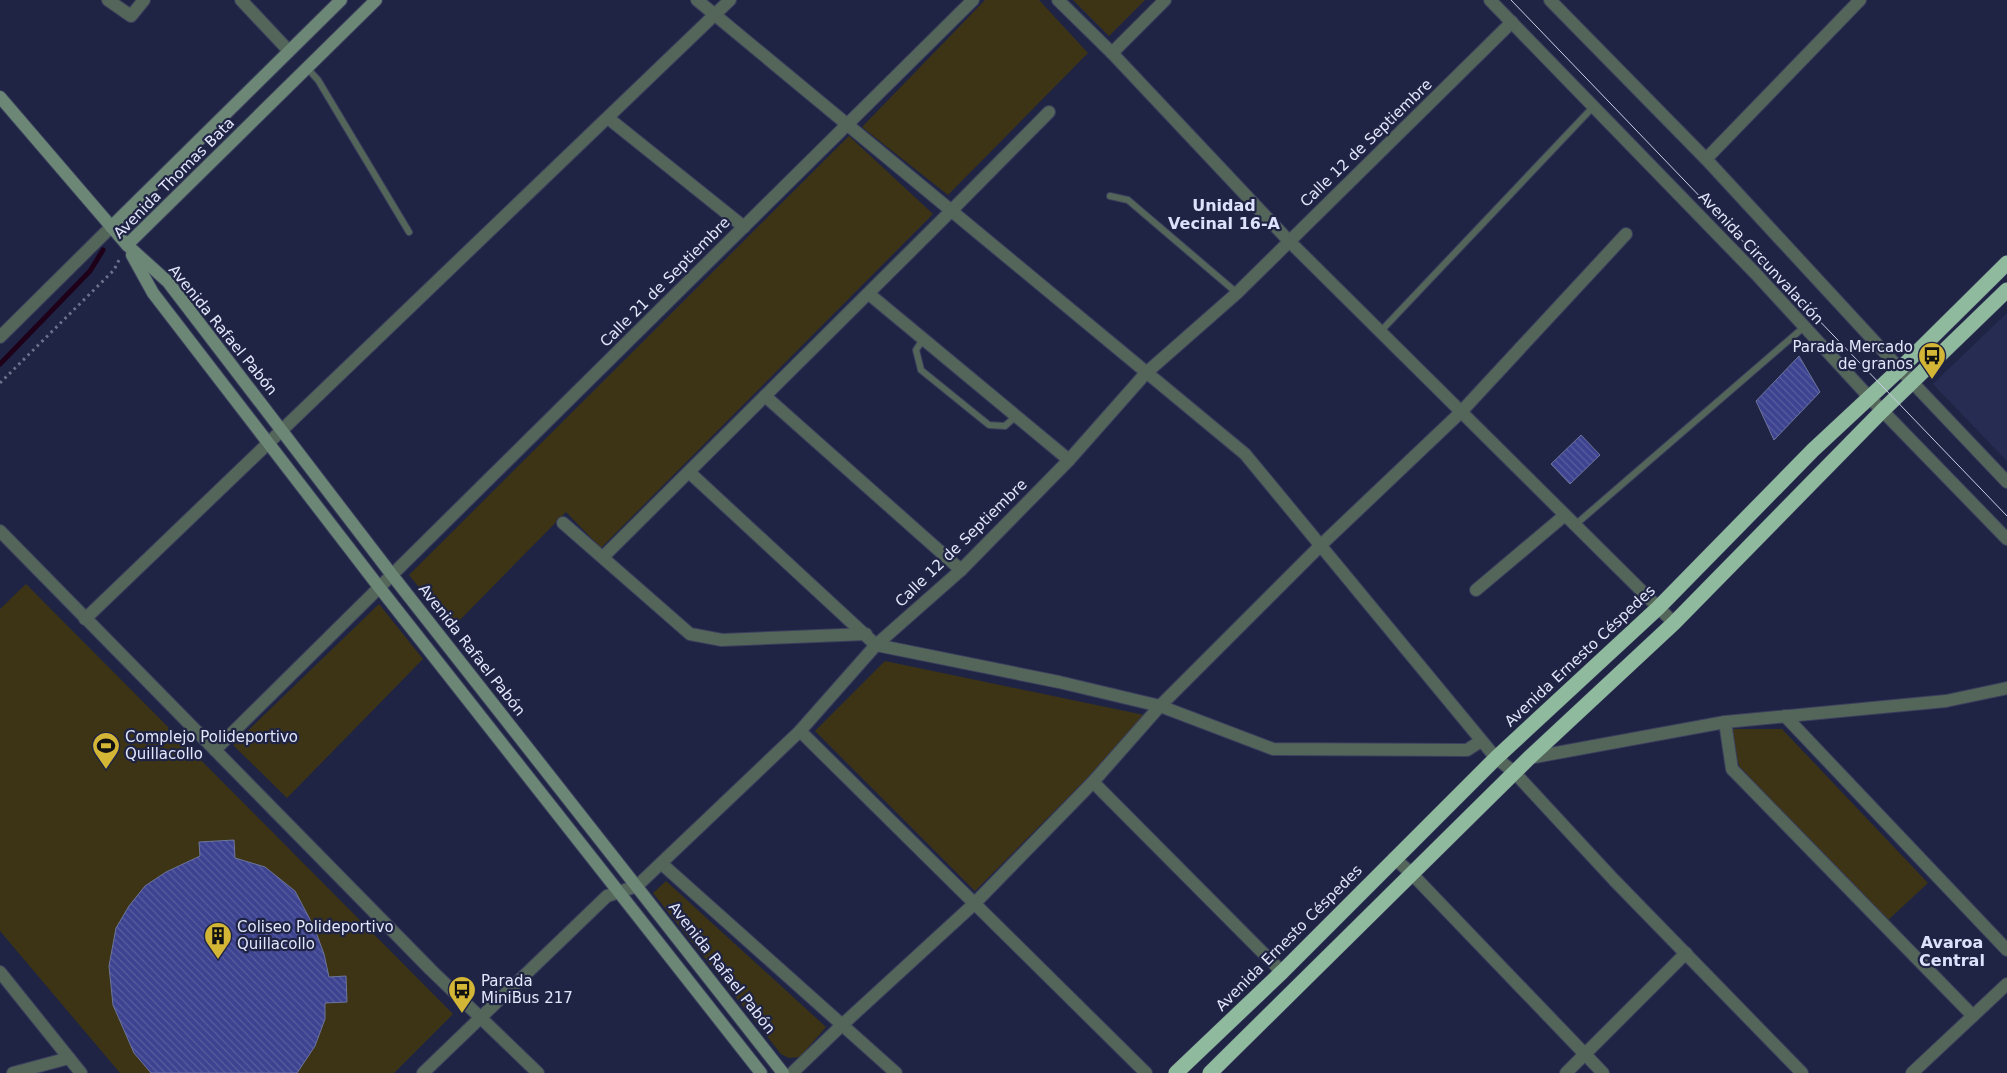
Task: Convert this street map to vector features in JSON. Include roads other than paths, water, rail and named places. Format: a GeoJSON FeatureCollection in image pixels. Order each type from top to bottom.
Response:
{"type":"FeatureCollection","features":[{"type":"Feature","properties":{"kind":"highway","name":"Avenida Ernesto Céspedes"},"geometry":{"type":"LineString","coordinates":[[1176,1073],[1282,972],[1496,758],[1658,608],[1813,450],[1900,369],[2007,263]]}},
{"type":"Feature","properties":{"kind":"highway"},"geometry":{"type":"LineString","coordinates":[[1210,1073],[1514,772],[1674,622],[1882,411],[2007,290]]}},
{"type":"Feature","properties":{"kind":"main road","name":"Avenida Thomas Bata"},"geometry":{"type":"LineString","coordinates":[[111,227],[341,0]]}},
{"type":"Feature","properties":{"kind":"main road","name":"Avenida Thomas Bata"},"geometry":{"type":"LineString","coordinates":[[127,245],[376,0]]}},
{"type":"Feature","properties":{"kind":"main road"},"geometry":{"type":"LineString","coordinates":[[0,97],[127,245]]}},
{"type":"Feature","properties":{"kind":"main road","name":"Avenida Rafael Pabón"},"geometry":{"type":"LineString","coordinates":[[127,245],[168,282],[392,575],[783,1073]]}},
{"type":"Feature","properties":{"kind":"main road","name":"Avenida Rafael Pabón"},"geometry":{"type":"LineString","coordinates":[[127,245],[153,293],[270,442],[379,587],[761,1073]]}},
{"type":"Feature","properties":{"kind":"street"},"geometry":{"type":"LineString","coordinates":[[108,0],[131,16],[144,0]]}},
{"type":"Feature","properties":{"kind":"street"},"geometry":{"type":"LineString","coordinates":[[241,0],[289,51]]}},
{"type":"Feature","properties":{"kind":"street"},"geometry":{"type":"LineString","coordinates":[[697,0],[1245,454],[1496,758],[1514,772],[1614,880],[1802,1073]]}},
{"type":"Feature","properties":{"kind":"street"},"geometry":{"type":"LineString","coordinates":[[85,619],[730,0]]}},
{"type":"Feature","properties":{"kind":"street","name":"Calle 21 de Septiembre"},"geometry":{"type":"LineString","coordinates":[[215,750],[973,0]]}},
{"type":"Feature","properties":{"kind":"street"},"geometry":{"type":"LineString","coordinates":[[1058,0],[1112,53],[1288,242],[1674,622]]}},
{"type":"Feature","properties":{"kind":"street"},"geometry":{"type":"LineString","coordinates":[[1112,53],[1165,0]]}},
{"type":"Feature","properties":{"kind":"street","name":"Avenida Circunvalación"},"geometry":{"type":"LineString","coordinates":[[1490,0],[1756,274],[1882,411],[2007,539]]}},
{"type":"Feature","properties":{"kind":"street","name":"Avenida Circunvalación"},"geometry":{"type":"LineString","coordinates":[[1550,0],[1706,159],[2007,482]]}},
{"type":"Feature","properties":{"kind":"street"},"geometry":{"type":"LineString","coordinates":[[1706,159],[1860,0]]}},
{"type":"Feature","properties":{"kind":"street","name":"Calle 12 de Septiembre"},"geometry":{"type":"LineString","coordinates":[[423,1073],[607,896],[637,886],[662,864],[800,730],[876,645],[961,570],[1069,460],[1146,373],[1237,292],[1512,22]]}},
{"type":"Feature","properties":{"kind":"street"},"geometry":{"type":"LineString","coordinates":[[603,557],[951,212],[1049,112]]}},
{"type":"Feature","properties":{"kind":"street"},"geometry":{"type":"LineString","coordinates":[[608,118],[744,227]]}},
{"type":"Feature","properties":{"kind":"street","name":"Avenida Thomas Bata"},"geometry":{"type":"LineString","coordinates":[[0,337],[111,227]]}},
{"type":"Feature","properties":{"kind":"street"},"geometry":{"type":"LineString","coordinates":[[792,1073],[974,904],[1093,782],[1160,706],[1321,545],[1461,412],[1626,234]]}},
{"type":"Feature","properties":{"kind":"street"},"geometry":{"type":"LineString","coordinates":[[868,294],[1069,460]]}},
{"type":"Feature","properties":{"kind":"street"},"geometry":{"type":"LineString","coordinates":[[765,396],[961,570]]}},
{"type":"Feature","properties":{"kind":"street"},"geometry":{"type":"LineString","coordinates":[[689,472],[876,645],[1059,682],[1160,706],[1273,749],[1467,750],[1481,741]]}},
{"type":"Feature","properties":{"kind":"street"},"geometry":{"type":"LineString","coordinates":[[1476,590],[1565,515]]}},
{"type":"Feature","properties":{"kind":"street"},"geometry":{"type":"LineString","coordinates":[[563,522],[690,634],[722,640],[866,634]]}},
{"type":"Feature","properties":{"kind":"street"},"geometry":{"type":"LineString","coordinates":[[0,531],[430,970],[538,1073]]}},
{"type":"Feature","properties":{"kind":"street"},"geometry":{"type":"LineString","coordinates":[[1529,758],[1725,722],[1946,701],[2007,688]]}},
{"type":"Feature","properties":{"kind":"street"},"geometry":{"type":"LineString","coordinates":[[1784,716],[2007,950]]}},
{"type":"Feature","properties":{"kind":"street"},"geometry":{"type":"LineString","coordinates":[[1725,722],[1732,769],[1973,1016]]}},
{"type":"Feature","properties":{"kind":"street"},"geometry":{"type":"LineString","coordinates":[[800,730],[1146,1073]]}},
{"type":"Feature","properties":{"kind":"street"},"geometry":{"type":"LineString","coordinates":[[1093,782],[1282,972]]}},
{"type":"Feature","properties":{"kind":"street"},"geometry":{"type":"LineString","coordinates":[[1394,858],[1411,873],[1603,1073]]}},
{"type":"Feature","properties":{"kind":"street"},"geometry":{"type":"LineString","coordinates":[[662,864],[896,1073]]}},
{"type":"Feature","properties":{"kind":"street"},"geometry":{"type":"LineString","coordinates":[[1566,1073],[1686,953]]}},
{"type":"Feature","properties":{"kind":"street"},"geometry":{"type":"LineString","coordinates":[[0,972],[81,1073]]}},
{"type":"Feature","properties":{"kind":"street"},"geometry":{"type":"LineString","coordinates":[[1912,1073],[2007,984]]}},
{"type":"Feature","properties":{"kind":"street"},"geometry":{"type":"LineString","coordinates":[[13,1073],[69,1058]]}},
{"type":"Feature","properties":{"kind":"lane"},"geometry":{"type":"LineString","coordinates":[[307,68],[318,80],[409,232]]}},
{"type":"Feature","properties":{"kind":"lane"},"geometry":{"type":"LineString","coordinates":[[1380,332],[1594,106]]}},
{"type":"Feature","properties":{"kind":"lane"},"geometry":{"type":"LineString","coordinates":[[1110,196],[1128,200],[1237,292]]}},
{"type":"Feature","properties":{"kind":"lane"},"geometry":{"type":"LineString","coordinates":[[1575,525],[1804,327]]}},
{"type":"Feature","properties":{"kind":"lane"},"geometry":{"type":"LineString","coordinates":[[923,339],[916,350],[921,370],[988,425],[1005,426],[1016,416]]}},
{"type":"Feature","properties":{"kind":"waterway"},"geometry":{"type":"LineString","coordinates":[[0,364],[90,271],[103,250]]}},
{"type":"Feature","properties":{"kind":"tram line"},"geometry":{"type":"LineString","coordinates":[[1511,0],[2007,516]]}},
{"type":"Feature","properties":{"kind":"place","name":"Parada Mercado de granos"},"geometry":{"type":"Point","coordinates":[1932,380]}},
{"type":"Feature","properties":{"kind":"place","name":"Complejo Polideportivo Quillacollo"},"geometry":{"type":"Point","coordinates":[106,770]}},
{"type":"Feature","properties":{"kind":"place","name":"Coliseo Polideportivo Quillacollo"},"geometry":{"type":"Point","coordinates":[218,960]}},
{"type":"Feature","properties":{"kind":"place","name":"Parada MiniBus 217"},"geometry":{"type":"Point","coordinates":[462,1014]}},
{"type":"Feature","properties":{"kind":"district","name":"Unidad Vecinal 16-A"},"geometry":{"type":"Point","coordinates":[1224,214]}},
{"type":"Feature","properties":{"kind":"district","name":"Avaroa Central"},"geometry":{"type":"Point","coordinates":[1952,951]}}]}
